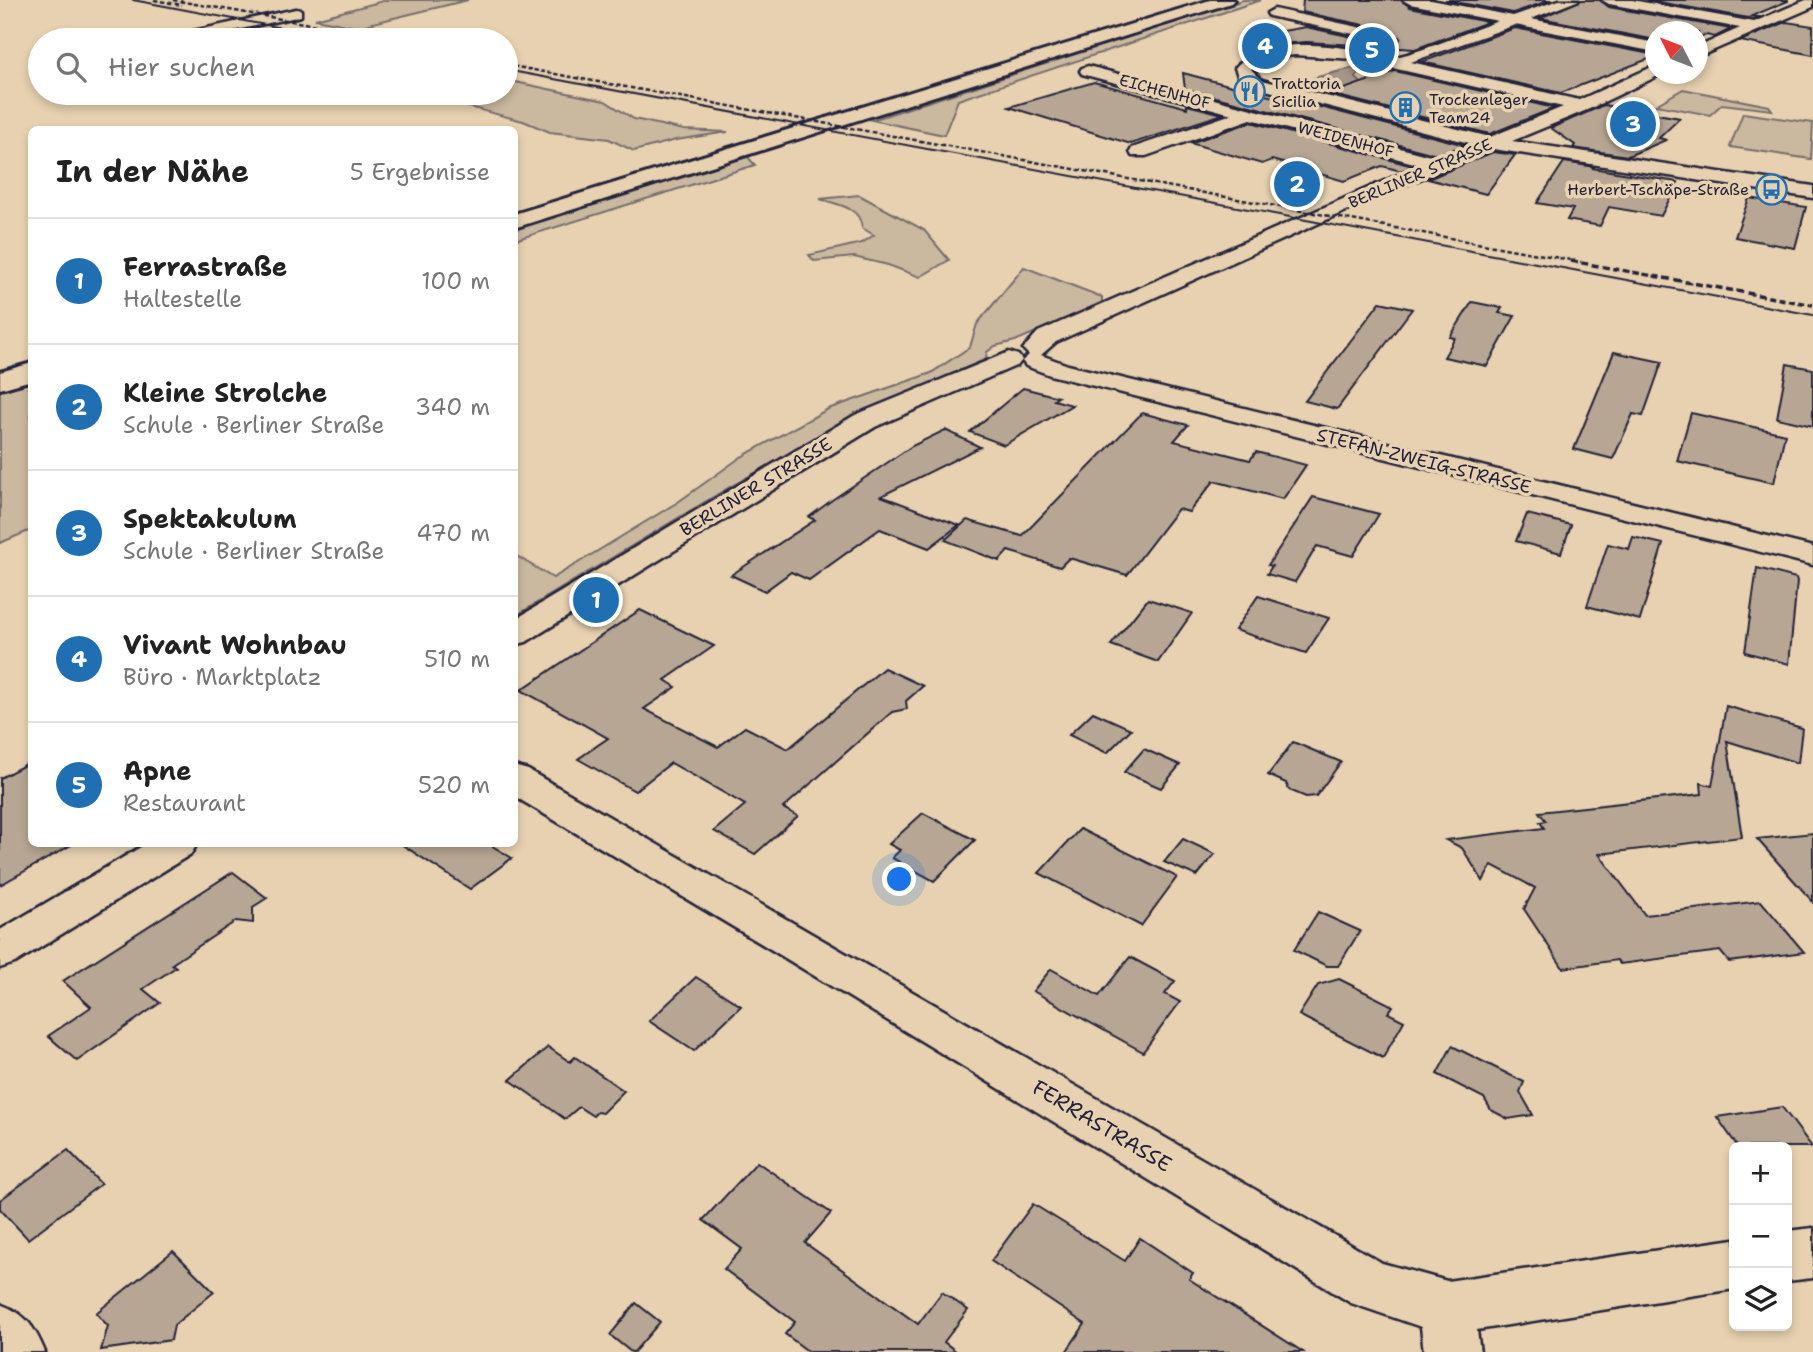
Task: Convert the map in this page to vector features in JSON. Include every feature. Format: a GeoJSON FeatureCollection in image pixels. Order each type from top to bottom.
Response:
{"type":"FeatureCollection","features":[{"type":"Feature","properties":{"kind":"main road"},"geometry":{"type":"LineString","coordinates":[[518,207],[1196,0]]}},
{"type":"Feature","properties":{"kind":"main road"},"geometry":{"type":"LineString","coordinates":[[518,220],[1226,0]]}},
{"type":"Feature","properties":{"kind":"main road"},"geometry":{"type":"LineString","coordinates":[[0,365],[28,356]]}},
{"type":"Feature","properties":{"kind":"main road"},"geometry":{"type":"LineString","coordinates":[[0,381],[28,372]]}},
{"type":"Feature","properties":{"kind":"street"},"geometry":{"type":"LineString","coordinates":[[1410,0],[1645,46]]}},
{"type":"Feature","properties":{"kind":"street"},"geometry":{"type":"LineString","coordinates":[[1394,63],[1572,0]]}},
{"type":"Feature","properties":{"kind":"street"},"geometry":{"type":"LineString","coordinates":[[1609,0],[1756,27]]}},
{"type":"Feature","properties":{"kind":"street"},"geometry":{"type":"LineString","coordinates":[[1708,48],[1813,2]]}},
{"type":"Feature","properties":{"kind":"street"},"geometry":{"type":"LineString","coordinates":[[226,28],[296,13]]}},
{"type":"Feature","properties":{"kind":"street"},"geometry":{"type":"LineString","coordinates":[[1275,13],[1436,47]]}},
{"type":"Feature","properties":{"kind":"street"},"geometry":{"type":"LineString","coordinates":[[1303,96],[1256,83],[1245,75],[1243,68],[1248,61],[1262,56],[1306,51],[1353,54],[1581,106]]}},
{"type":"Feature","properties":{"kind":"street","name":"EICHENHOF"},"geometry":{"type":"LineString","coordinates":[[1088,71],[1251,114]]}},
{"type":"Feature","properties":{"kind":"street","name":"BERLINER STRASSE"},"geometry":{"type":"LineString","coordinates":[[518,633],[865,421],[1026,357],[1047,337],[1645,76]]}},
{"type":"Feature","properties":{"kind":"street","name":"WEIDENHOF"},"geometry":{"type":"LineString","coordinates":[[1251,114],[1303,96],[1492,143]]}},
{"type":"Feature","properties":{"kind":"street","name":"WEIDENHOF"},"geometry":{"type":"LineString","coordinates":[[1251,114],[1439,164]]}},
{"type":"Feature","properties":{"kind":"street","name":"EICHENHOF"},"geometry":{"type":"LineString","coordinates":[[1139,152],[1251,114]]}},
{"type":"Feature","properties":{"kind":"street"},"geometry":{"type":"LineString","coordinates":[[1492,143],[1813,192]]}},
{"type":"Feature","properties":{"kind":"street","name":"STEFAN-ZWEIG-STRASSE"},"geometry":{"type":"LineString","coordinates":[[1026,357],[1059,370],[1813,556]]}},
{"type":"Feature","properties":{"kind":"street","name":"FERRASTRASSE"},"geometry":{"type":"LineString","coordinates":[[518,781],[1449,1330],[1729,1265]]}},
{"type":"Feature","properties":{"kind":"street"},"geometry":{"type":"LineString","coordinates":[[0,951],[172,847]]}},
{"type":"Feature","properties":{"kind":"street"},"geometry":{"type":"LineString","coordinates":[[1792,1255],[1813,1252]]}},
{"type":"Feature","properties":{"kind":"street"},"geometry":{"type":"LineString","coordinates":[[0,1331],[17,1352]]}},
{"type":"Feature","properties":{"kind":"shaded area"},"geometry":{"type":"Polygon","coordinates":[[[387,0],[468,0],[357,27],[315,19],[387,0]]]}},
{"type":"Feature","properties":{"kind":"shaded area"},"geometry":{"type":"Polygon","coordinates":[[[1243,0],[1261,0],[958,100],[944,135],[872,120],[1243,0]]]}},
{"type":"Feature","properties":{"kind":"shaded area"},"geometry":{"type":"Polygon","coordinates":[[[1371,63],[1379,66],[1358,74],[1356,78],[1365,86],[1362,95],[1348,100],[1298,88],[1324,82],[1314,78],[1371,63]]]}},
{"type":"Feature","properties":{"kind":"shaded area"},"geometry":{"type":"Polygon","coordinates":[[[518,83],[605,101],[634,119],[684,130],[728,132],[676,140],[634,151],[609,139],[550,132],[523,121],[462,105],[518,105],[518,83]]]}},
{"type":"Feature","properties":{"kind":"shaded area"},"geometry":{"type":"Polygon","coordinates":[[[1683,89],[1769,106],[1772,110],[1722,104],[1710,115],[1656,105],[1683,89]]]}},
{"type":"Feature","properties":{"kind":"shaded area"},"geometry":{"type":"Polygon","coordinates":[[[1743,113],[1813,123],[1811,159],[1730,147],[1743,113]]]}},
{"type":"Feature","properties":{"kind":"shaded area"},"geometry":{"type":"Polygon","coordinates":[[[746,155],[755,165],[518,239],[518,225],[746,155]]]}},
{"type":"Feature","properties":{"kind":"shaded area"},"geometry":{"type":"Polygon","coordinates":[[[859,195],[924,230],[949,260],[920,277],[888,265],[854,257],[814,261],[809,255],[862,243],[874,235],[862,228],[861,221],[852,211],[820,199],[859,195]]]}},
{"type":"Feature","properties":{"kind":"shaded area"},"geometry":{"type":"Polygon","coordinates":[[[1024,267],[1102,297],[1102,304],[1015,341],[995,346],[987,352],[986,359],[864,412],[728,488],[518,614],[518,557],[553,578],[678,502],[741,457],[828,409],[931,373],[970,347],[977,324],[1024,267]]]}},
{"type":"Feature","properties":{"kind":"shaded area"},"geometry":{"type":"Polygon","coordinates":[[[28,379],[28,531],[0,543],[0,388],[28,379]]]}},
{"type":"Feature","properties":{"kind":"building"},"geometry":{"type":"Polygon","coordinates":[[[1303,0],[1401,0],[1410,7],[1488,22],[1415,49],[1307,42],[1277,44],[1276,32],[1306,27],[1390,45],[1400,39],[1392,31],[1302,12],[1303,0]]]}},
{"type":"Feature","properties":{"kind":"building"},"geometry":{"type":"Polygon","coordinates":[[[1445,0],[1551,0],[1513,13],[1445,0]]]}},
{"type":"Feature","properties":{"kind":"building"},"geometry":{"type":"Polygon","coordinates":[[[1581,0],[1600,0],[1609,7],[1687,21],[1645,21],[1645,38],[1540,18],[1581,0]]]}},
{"type":"Feature","properties":{"kind":"building"},"geometry":{"type":"Polygon","coordinates":[[[1647,0],[1788,1],[1752,16],[1759,17],[1754,19],[1647,0]]]}},
{"type":"Feature","properties":{"kind":"building"},"geometry":{"type":"Polygon","coordinates":[[[1786,22],[1813,26],[1813,55],[1740,41],[1786,22]]]}},
{"type":"Feature","properties":{"kind":"building"},"geometry":{"type":"Polygon","coordinates":[[[1708,25],[1731,29],[1715,37],[1708,35],[1708,25]]]}},
{"type":"Feature","properties":{"kind":"building"},"geometry":{"type":"Polygon","coordinates":[[[1515,28],[1645,53],[1645,60],[1561,93],[1422,62],[1515,28]]]}},
{"type":"Feature","properties":{"kind":"building"},"geometry":{"type":"Polygon","coordinates":[[[1395,71],[1554,108],[1490,134],[1330,94],[1395,71]]]}},
{"type":"Feature","properties":{"kind":"building"},"geometry":{"type":"Polygon","coordinates":[[[1183,73],[1465,145],[1438,155],[1185,89],[1183,73]]]}},
{"type":"Feature","properties":{"kind":"building"},"geometry":{"type":"Polygon","coordinates":[[[1094,82],[1187,108],[1187,105],[1223,114],[1131,144],[1009,107],[1094,82]]]}},
{"type":"Feature","properties":{"kind":"building"},"geometry":{"type":"Polygon","coordinates":[[[1604,105],[1680,118],[1659,138],[1666,140],[1628,156],[1573,148],[1575,145],[1551,128],[1604,105]]]}},
{"type":"Feature","properties":{"kind":"building"},"geometry":{"type":"Polygon","coordinates":[[[1251,122],[1413,166],[1401,171],[1382,166],[1344,181],[1272,160],[1262,164],[1190,143],[1251,122]]]}},
{"type":"Feature","properties":{"kind":"building"},"geometry":{"type":"Polygon","coordinates":[[[1493,152],[1515,155],[1486,194],[1428,179],[1493,152]]]}},
{"type":"Feature","properties":{"kind":"building"},"geometry":{"type":"Polygon","coordinates":[[[1564,162],[1678,182],[1661,216],[1609,207],[1600,226],[1567,220],[1573,209],[1537,203],[1564,162]]]}},
{"type":"Feature","properties":{"kind":"building"},"geometry":{"type":"Polygon","coordinates":[[[1749,198],[1806,207],[1795,248],[1735,237],[1749,198]]]}},
{"type":"Feature","properties":{"kind":"building"},"geometry":{"type":"Polygon","coordinates":[[[1380,302],[1412,309],[1337,409],[1305,401],[1380,302]]]}},
{"type":"Feature","properties":{"kind":"building"},"geometry":{"type":"Polygon","coordinates":[[[1472,302],[1502,308],[1499,313],[1515,316],[1487,366],[1444,357],[1455,338],[1450,337],[1472,302]]]}},
{"type":"Feature","properties":{"kind":"building"},"geometry":{"type":"Polygon","coordinates":[[[1614,352],[1662,362],[1643,416],[1633,414],[1613,459],[1574,449],[1614,352]]]}},
{"type":"Feature","properties":{"kind":"building"},"geometry":{"type":"Polygon","coordinates":[[[1787,364],[1813,369],[1813,426],[1777,418],[1787,364]]]}},
{"type":"Feature","properties":{"kind":"building"},"geometry":{"type":"Polygon","coordinates":[[[1023,388],[1058,397],[1054,400],[1072,405],[1004,445],[970,432],[1023,388]]]}},
{"type":"Feature","properties":{"kind":"building"},"geometry":{"type":"Polygon","coordinates":[[[1142,413],[1188,425],[1174,441],[1250,460],[1256,452],[1306,465],[1283,499],[1214,481],[1189,512],[1178,509],[1127,575],[1069,558],[1060,567],[1008,551],[999,561],[945,540],[967,520],[1022,536],[1142,413]]]}},
{"type":"Feature","properties":{"kind":"building"},"geometry":{"type":"Polygon","coordinates":[[[1691,413],[1785,434],[1774,483],[1677,461],[1691,413]]]}},
{"type":"Feature","properties":{"kind":"building"},"geometry":{"type":"Polygon","coordinates":[[[945,430],[980,447],[881,496],[959,525],[929,548],[880,529],[809,580],[791,572],[765,591],[731,575],[815,520],[809,517],[832,500],[912,446],[945,430]]]}},
{"type":"Feature","properties":{"kind":"building"},"geometry":{"type":"Polygon","coordinates":[[[1313,497],[1379,514],[1353,556],[1317,546],[1295,582],[1267,574],[1272,566],[1268,565],[1313,497]]]}},
{"type":"Feature","properties":{"kind":"building"},"geometry":{"type":"Polygon","coordinates":[[[1527,514],[1571,525],[1561,553],[1516,541],[1527,514]]]}},
{"type":"Feature","properties":{"kind":"building"},"geometry":{"type":"Polygon","coordinates":[[[1633,537],[1663,544],[1640,620],[1587,606],[1608,544],[1629,549],[1633,537]]]}},
{"type":"Feature","properties":{"kind":"building"},"geometry":{"type":"Polygon","coordinates":[[[1757,568],[1796,578],[1797,581],[1789,664],[1745,652],[1757,568]]]}},
{"type":"Feature","properties":{"kind":"building"},"geometry":{"type":"Polygon","coordinates":[[[1258,596],[1329,618],[1306,653],[1235,630],[1258,596]]]}},
{"type":"Feature","properties":{"kind":"building"},"geometry":{"type":"Polygon","coordinates":[[[1148,599],[1192,613],[1158,662],[1111,645],[1148,599]]]}},
{"type":"Feature","properties":{"kind":"building"},"geometry":{"type":"Polygon","coordinates":[[[640,610],[714,646],[665,680],[676,687],[644,709],[718,747],[745,727],[788,749],[884,668],[923,686],[906,701],[907,709],[892,712],[783,808],[798,816],[755,854],[714,831],[745,805],[671,763],[635,791],[578,759],[608,738],[521,690],[640,610]]]}},
{"type":"Feature","properties":{"kind":"building"},"geometry":{"type":"Polygon","coordinates":[[[1726,706],[1802,728],[1798,763],[1727,741],[1742,837],[1599,854],[1645,915],[1761,901],[1804,952],[1729,962],[1720,951],[1620,964],[1617,960],[1563,968],[1524,909],[1535,888],[1492,865],[1483,881],[1462,848],[1446,840],[1544,828],[1540,822],[1546,821],[1539,812],[1702,794],[1701,783],[1712,786],[1726,706]]]}},
{"type":"Feature","properties":{"kind":"building"},"geometry":{"type":"Polygon","coordinates":[[[1093,712],[1131,729],[1107,753],[1069,735],[1093,712]]]}},
{"type":"Feature","properties":{"kind":"building"},"geometry":{"type":"Polygon","coordinates":[[[1293,742],[1341,762],[1316,796],[1306,797],[1289,790],[1286,783],[1268,775],[1293,742]]]}},
{"type":"Feature","properties":{"kind":"building"},"geometry":{"type":"Polygon","coordinates":[[[1144,749],[1180,765],[1161,788],[1124,772],[1144,749]]]}},
{"type":"Feature","properties":{"kind":"building"},"geometry":{"type":"Polygon","coordinates":[[[28,763],[28,847],[68,847],[0,885],[0,778],[28,763]]]}},
{"type":"Feature","properties":{"kind":"building"},"geometry":{"type":"Polygon","coordinates":[[[923,813],[975,840],[934,881],[892,858],[900,850],[889,844],[923,813]]]}},
{"type":"Feature","properties":{"kind":"building"},"geometry":{"type":"Polygon","coordinates":[[[1080,829],[1177,877],[1141,926],[1039,873],[1080,829]]]}},
{"type":"Feature","properties":{"kind":"building"},"geometry":{"type":"Polygon","coordinates":[[[1813,833],[1813,902],[1757,839],[1813,833]]]}},
{"type":"Feature","properties":{"kind":"building"},"geometry":{"type":"Polygon","coordinates":[[[1183,839],[1215,854],[1197,876],[1164,862],[1183,839]]]}},
{"type":"Feature","properties":{"kind":"building"},"geometry":{"type":"Polygon","coordinates":[[[406,847],[494,847],[512,858],[470,889],[406,847]]]}},
{"type":"Feature","properties":{"kind":"building"},"geometry":{"type":"Polygon","coordinates":[[[233,872],[267,898],[253,907],[253,923],[236,921],[172,964],[176,967],[143,989],[160,1003],[77,1061],[48,1036],[91,1007],[63,981],[233,872]]]}},
{"type":"Feature","properties":{"kind":"building"},"geometry":{"type":"Polygon","coordinates":[[[1318,912],[1360,931],[1338,966],[1327,966],[1294,950],[1318,912]]]}},
{"type":"Feature","properties":{"kind":"building"},"geometry":{"type":"Polygon","coordinates":[[[1130,957],[1175,981],[1165,994],[1180,1002],[1143,1052],[1033,991],[1051,969],[1099,996],[1130,957]]]}},
{"type":"Feature","properties":{"kind":"building"},"geometry":{"type":"Polygon","coordinates":[[[696,977],[741,1006],[694,1051],[649,1021],[696,977]]]}},
{"type":"Feature","properties":{"kind":"building"},"geometry":{"type":"Polygon","coordinates":[[[1339,979],[1393,1006],[1388,1013],[1404,1021],[1383,1058],[1299,1015],[1318,985],[1339,979]]]}},
{"type":"Feature","properties":{"kind":"building"},"geometry":{"type":"Polygon","coordinates":[[[1452,1046],[1524,1082],[1520,1092],[1533,1115],[1508,1119],[1491,1110],[1484,1098],[1437,1074],[1452,1046]]]}},
{"type":"Feature","properties":{"kind":"building"},"geometry":{"type":"Polygon","coordinates":[[[548,1047],[570,1062],[575,1057],[624,1091],[602,1113],[597,1112],[593,1116],[579,1107],[565,1119],[510,1080],[548,1047]]]}},
{"type":"Feature","properties":{"kind":"building"},"geometry":{"type":"Polygon","coordinates":[[[1782,1107],[1812,1147],[1792,1147],[1792,1142],[1734,1142],[1717,1117],[1782,1107]]]}},
{"type":"Feature","properties":{"kind":"building"},"geometry":{"type":"Polygon","coordinates":[[[68,1150],[101,1184],[28,1239],[0,1209],[0,1200],[68,1150]]]}},
{"type":"Feature","properties":{"kind":"building"},"geometry":{"type":"Polygon","coordinates":[[[757,1162],[831,1213],[805,1243],[918,1324],[942,1292],[968,1310],[944,1342],[957,1352],[809,1352],[785,1334],[795,1322],[724,1269],[742,1249],[703,1220],[757,1162]]]}},
{"type":"Feature","properties":{"kind":"building"},"geometry":{"type":"Polygon","coordinates":[[[1033,1204],[1125,1261],[1140,1238],[1193,1273],[1189,1279],[1303,1352],[1066,1352],[1085,1324],[991,1261],[1033,1204]]]}},
{"type":"Feature","properties":{"kind":"building"},"geometry":{"type":"Polygon","coordinates":[[[173,1251],[214,1292],[174,1325],[171,1340],[101,1350],[108,1326],[96,1313],[173,1251]]]}},
{"type":"Feature","properties":{"kind":"building"},"geometry":{"type":"Polygon","coordinates":[[[636,1303],[660,1322],[634,1352],[631,1352],[610,1335],[636,1303]]]}},
{"type":"Feature","properties":{"kind":"tram line"},"geometry":{"type":"LineString","coordinates":[[133,0],[281,28]]}},
{"type":"Feature","properties":{"kind":"tram line"},"geometry":{"type":"LineString","coordinates":[[518,72],[1813,315]]}},
{"type":"Feature","properties":{"kind":"railway"},"geometry":{"type":"LineString","coordinates":[[154,0],[182,5]]}},
{"type":"Feature","properties":{"kind":"railway"},"geometry":{"type":"LineString","coordinates":[[173,0],[332,28]]}},
{"type":"Feature","properties":{"kind":"railway"},"geometry":{"type":"LineString","coordinates":[[518,67],[1581,262]]}},
{"type":"Feature","properties":{"kind":"railway"},"geometry":{"type":"LineString","coordinates":[[1571,261],[1813,305]]}},
{"type":"Feature","properties":{"kind":"place","name":"Vivant Wohnbau"},"geometry":{"type":"Point","coordinates":[1265,46]}},
{"type":"Feature","properties":{"kind":"place","name":"Apne"},"geometry":{"type":"Point","coordinates":[1372,50]}},
{"type":"Feature","properties":{"kind":"place","name":"Trattoria Sicilia"},"geometry":{"type":"Point","coordinates":[1249,92]}},
{"type":"Feature","properties":{"kind":"place","name":"Trockenleger Team24"},"geometry":{"type":"Point","coordinates":[1406,108]}},
{"type":"Feature","properties":{"kind":"place","name":"Spektakulum"},"geometry":{"type":"Point","coordinates":[1633,124]}},
{"type":"Feature","properties":{"kind":"place","name":"Kleine Strolche"},"geometry":{"type":"Point","coordinates":[1297,184]}},
{"type":"Feature","properties":{"kind":"place","name":"Herbert-Tschäpe-Straße"},"geometry":{"type":"Point","coordinates":[1772,189]}},
{"type":"Feature","properties":{"kind":"place","name":"Ferrastraße"},"geometry":{"type":"Point","coordinates":[596,600]}}]}
